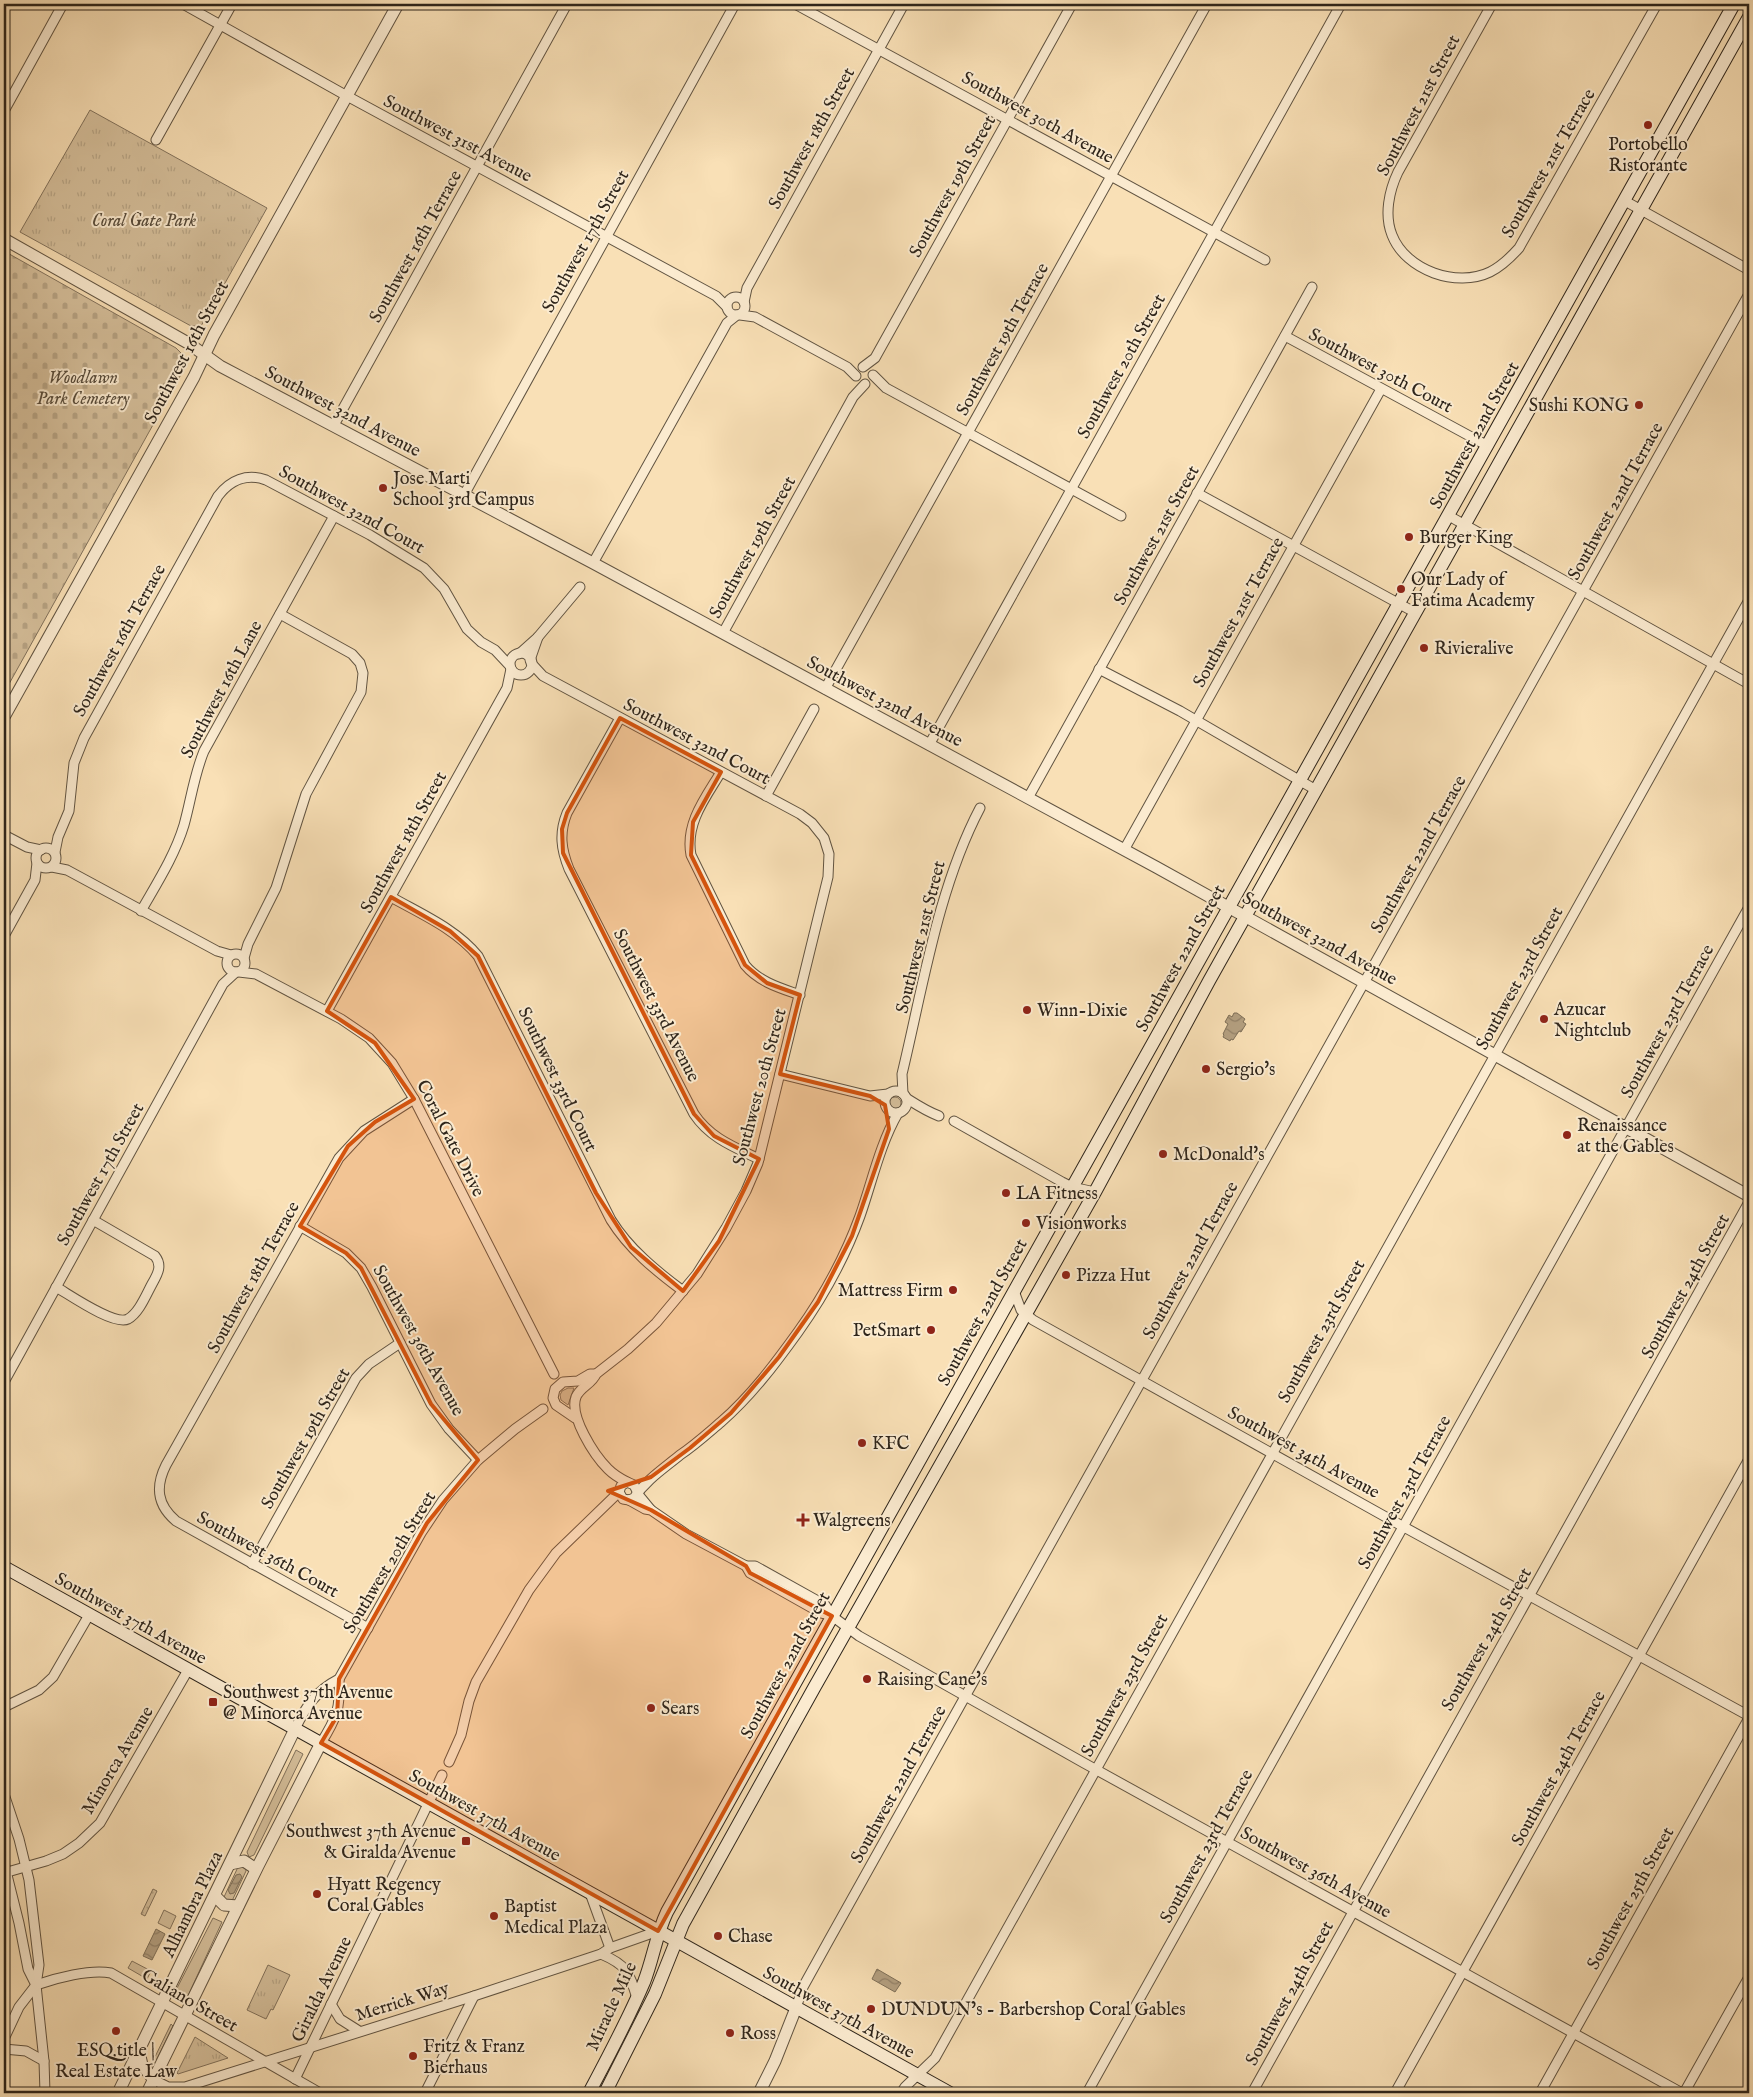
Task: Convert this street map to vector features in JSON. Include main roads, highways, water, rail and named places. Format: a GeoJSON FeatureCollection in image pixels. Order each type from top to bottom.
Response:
{"type":"FeatureCollection","features":[{"type":"Feature","properties":{"kind":"main road","name":"Southwest 22nd Street"},"geometry":{"type":"LineString","coordinates":[[658,1932],[832,1616],[1734,4]]}},
{"type":"Feature","properties":{"kind":"main road","name":"Southwest 22nd Street"},"geometry":{"type":"LineString","coordinates":[[676,1942],[696,1901],[1095,1192],[1245,917],[1749,17]]}},
{"type":"Feature","properties":{"kind":"main road"},"geometry":{"type":"LineString","coordinates":[[1706,54],[1723,63]]}},
{"type":"Feature","properties":{"kind":"main road"},"geometry":{"type":"LineString","coordinates":[[1488,446],[1504,456]]}},
{"type":"Feature","properties":{"kind":"main road"},"geometry":{"type":"LineString","coordinates":[[1124,1095],[1140,1110]]}},
{"type":"Feature","properties":{"kind":"main road","name":"Southwest 37th Avenue"},"geometry":{"type":"LineString","coordinates":[[4,1567],[950,2093]]}},
{"type":"Feature","properties":{"kind":"main road","name":"Miracle Mile"},"geometry":{"type":"LineString","coordinates":[[589,2093],[637,1998],[652,1956],[658,1932]]}},
{"type":"Feature","properties":{"kind":"main road","name":"Miracle Mile"},"geometry":{"type":"LineString","coordinates":[[605,2093],[655,1994],[676,1942]]}},
{"type":"Feature","properties":{"kind":"water"},"geometry":{"type":"Polygon","coordinates":[[[1234,1013],[1245,1019],[1243,1022],[1246,1024],[1241,1032],[1239,1031],[1233,1040],[1231,1039],[1230,1041],[1223,1037],[1223,1034],[1228,1024],[1225,1022],[1229,1015],[1232,1017],[1234,1013]]]}},
{"type":"Feature","properties":{"kind":"water"},"geometry":{"type":"Polygon","coordinates":[[[240,1874],[242,1877],[234,1893],[230,1894],[228,1890],[236,1875],[240,1874]]]}},
{"type":"Feature","properties":{"kind":"water"},"geometry":{"type":"Polygon","coordinates":[[[156,1929],[165,1934],[152,1960],[143,1956],[156,1929]]]}},
{"type":"Feature","properties":{"kind":"water"},"geometry":{"type":"Polygon","coordinates":[[[877,1969],[901,1983],[895,1992],[872,1979],[877,1969]]]}},
{"type":"Feature","properties":{"kind":"place","name":"Portobello Ristorante"},"geometry":{"type":"Point","coordinates":[1648,125]}},
{"type":"Feature","properties":{"kind":"place","name":"Sushi KONG"},"geometry":{"type":"Point","coordinates":[1639,405]}},
{"type":"Feature","properties":{"kind":"place","name":"Jose Marti School 3rd Campus"},"geometry":{"type":"Point","coordinates":[383,488]}},
{"type":"Feature","properties":{"kind":"place","name":"Burger King"},"geometry":{"type":"Point","coordinates":[1409,537]}},
{"type":"Feature","properties":{"kind":"place","name":"Our Lady of Fatima Academy"},"geometry":{"type":"Point","coordinates":[1401,589]}},
{"type":"Feature","properties":{"kind":"place","name":"Rivieralive"},"geometry":{"type":"Point","coordinates":[1424,648]}},
{"type":"Feature","properties":{"kind":"place","name":"Winn-Dixie"},"geometry":{"type":"Point","coordinates":[1027,1010]}},
{"type":"Feature","properties":{"kind":"place","name":"Azucar Nightclub"},"geometry":{"type":"Point","coordinates":[1544,1019]}},
{"type":"Feature","properties":{"kind":"place","name":"Sergio's"},"geometry":{"type":"Point","coordinates":[1206,1069]}},
{"type":"Feature","properties":{"kind":"place","name":"Renaissance at the Gables"},"geometry":{"type":"Point","coordinates":[1567,1135]}},
{"type":"Feature","properties":{"kind":"place","name":"McDonald's"},"geometry":{"type":"Point","coordinates":[1163,1154]}},
{"type":"Feature","properties":{"kind":"place","name":"LA Fitness"},"geometry":{"type":"Point","coordinates":[1006,1193]}},
{"type":"Feature","properties":{"kind":"place","name":"Visionworks"},"geometry":{"type":"Point","coordinates":[1026,1223]}},
{"type":"Feature","properties":{"kind":"place","name":"Pizza Hut"},"geometry":{"type":"Point","coordinates":[1066,1275]}},
{"type":"Feature","properties":{"kind":"place","name":"Mattress Firm"},"geometry":{"type":"Point","coordinates":[953,1290]}},
{"type":"Feature","properties":{"kind":"place","name":"PetSmart"},"geometry":{"type":"Point","coordinates":[931,1330]}},
{"type":"Feature","properties":{"kind":"place","name":"KFC"},"geometry":{"type":"Point","coordinates":[862,1443]}},
{"type":"Feature","properties":{"kind":"place","name":"Walgreens"},"geometry":{"type":"Point","coordinates":[803,1520]}},
{"type":"Feature","properties":{"kind":"place","name":"Raising Cane's"},"geometry":{"type":"Point","coordinates":[867,1679]}},
{"type":"Feature","properties":{"kind":"place","name":"Southwest 37th Avenue @ Minorca Avenue"},"geometry":{"type":"Point","coordinates":[213,1702]}},
{"type":"Feature","properties":{"kind":"place","name":"Sears"},"geometry":{"type":"Point","coordinates":[651,1708]}},
{"type":"Feature","properties":{"kind":"place","name":"Southwest 37th Avenue & Giralda Avenue"},"geometry":{"type":"Point","coordinates":[466,1841]}},
{"type":"Feature","properties":{"kind":"place","name":"Hyatt Regency Coral Gables"},"geometry":{"type":"Point","coordinates":[317,1894]}},
{"type":"Feature","properties":{"kind":"place","name":"Baptist Medical Plaza"},"geometry":{"type":"Point","coordinates":[494,1916]}},
{"type":"Feature","properties":{"kind":"place","name":"Chase"},"geometry":{"type":"Point","coordinates":[718,1936]}},
{"type":"Feature","properties":{"kind":"place","name":"DUNDUN’s - Barbershop Coral Gables"},"geometry":{"type":"Point","coordinates":[871,2009]}},
{"type":"Feature","properties":{"kind":"place","name":"ESQ.title | Real Estate Law"},"geometry":{"type":"Point","coordinates":[116,2031]}},
{"type":"Feature","properties":{"kind":"place","name":"Ross"},"geometry":{"type":"Point","coordinates":[730,2033]}},
{"type":"Feature","properties":{"kind":"place","name":"Fritz & Franz Bierhaus"},"geometry":{"type":"Point","coordinates":[413,2056]}},
{"type":"Feature","properties":{"kind":"park label","name":"Coral Gate Park"},"geometry":{"type":"Point","coordinates":[144,220]}},
{"type":"Feature","properties":{"kind":"park label","name":"Woodlawn Park Cemetery"},"geometry":{"type":"Point","coordinates":[83,387]}}]}
